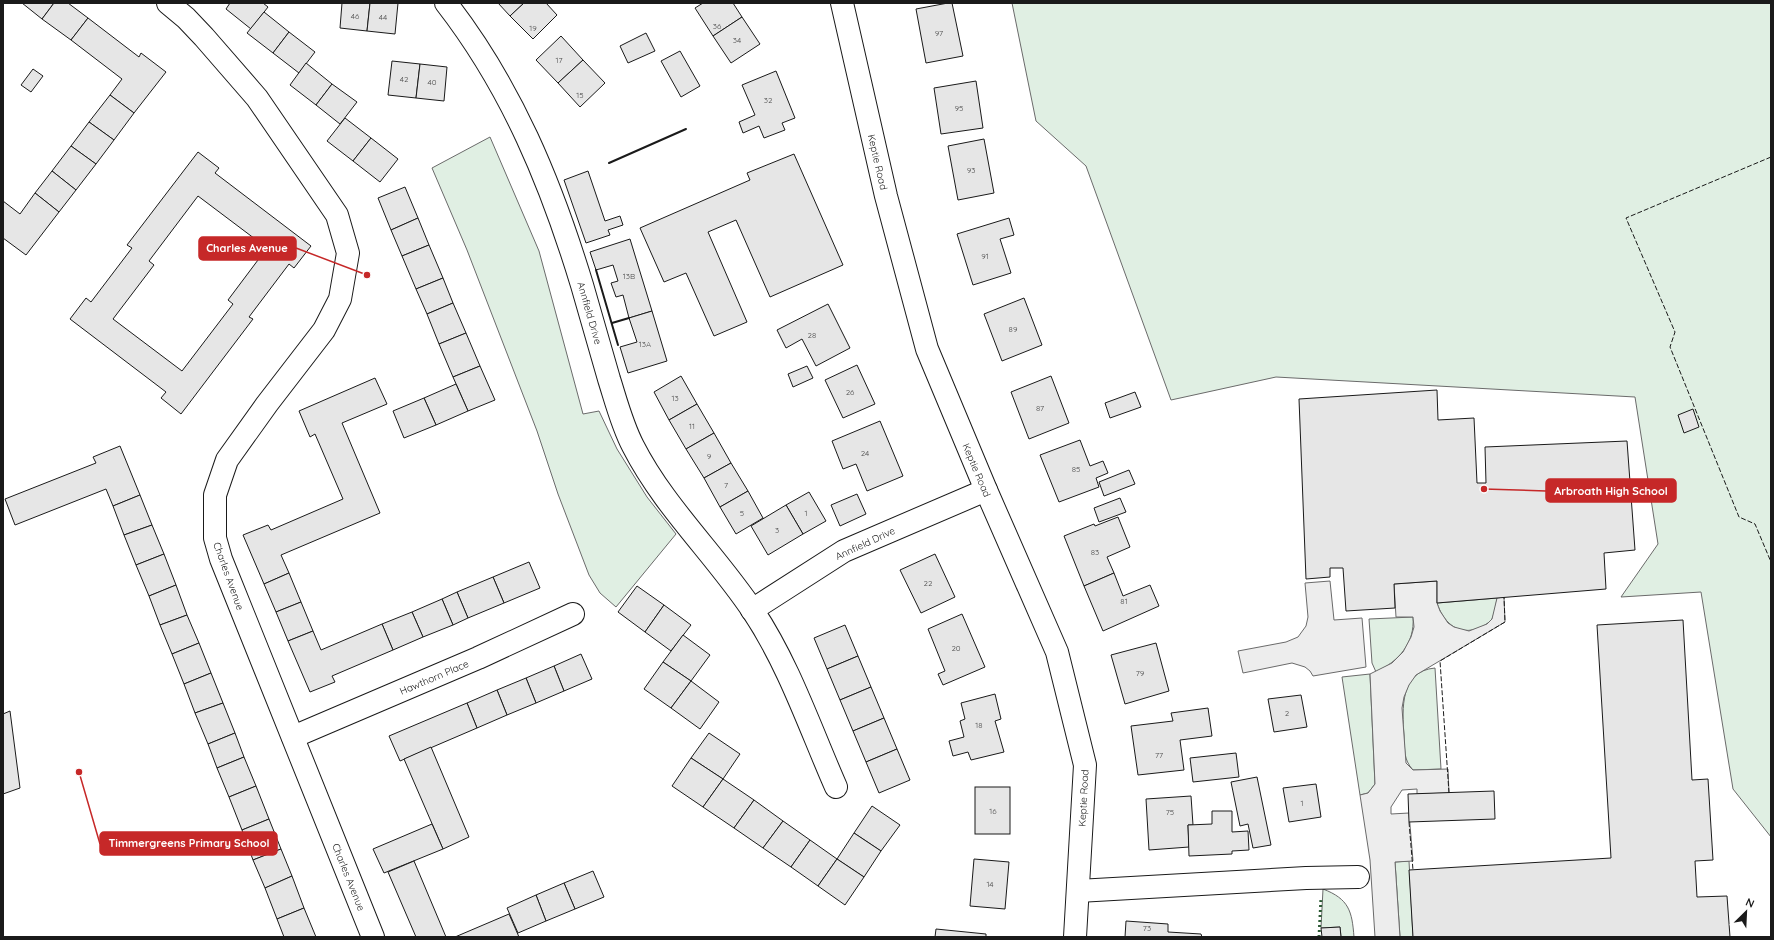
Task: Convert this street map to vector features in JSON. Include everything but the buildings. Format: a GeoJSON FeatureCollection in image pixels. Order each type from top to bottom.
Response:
{"type":"FeatureCollection","features":[{"type":"Feature","properties":{"kind":"street","name":"Charles Avenue"},"geometry":{"type":"LineString","coordinates":[[168,3],[186,18],[204,37],[257,98],[337,215],[348,253],[340,299],[324,330],[267,404],[227,460],[215,495],[215,538],[221,560],[373,937]]}},
{"type":"Feature","properties":{"kind":"street","name":"Annfield Drive"},"geometry":{"type":"LineString","coordinates":[[446,3],[489,64],[518,116],[536,156],[569,242],[619,410],[632,445],[652,479],[674,510],[752,610],[773,645],[788,675],[836,788]]}},
{"type":"Feature","properties":{"kind":"street","name":"Keptie Road"},"geometry":{"type":"LineString","coordinates":[[842,3],[886,196],[927,349],[986,490],[1057,652],[1085,765],[1075,937]]}},
{"type":"Feature","properties":{"kind":"street","name":"Annfield Drive"},"geometry":{"type":"LineString","coordinates":[[752,610],[844,551],[986,490]]}},
{"type":"Feature","properties":{"kind":"street","name":"Hawthorn Place"},"geometry":{"type":"LineString","coordinates":[[293,737],[478,658],[573,614]]}},
{"type":"Feature","properties":{"kind":"street"},"geometry":{"type":"LineString","coordinates":[[1078,891],[1306,878],[1358,877]]}},
{"type":"Feature","properties":{"kind":"green space"},"geometry":{"type":"Polygon","coordinates":[[[1012,3],[1771,3],[1771,837],[1733,789],[1701,592],[1621,597],[1658,544],[1635,397],[1276,377],[1171,400],[1086,166],[1036,121],[1012,3]]]}},
{"type":"Feature","properties":{"kind":"green space"},"geometry":{"type":"Polygon","coordinates":[[[490,137],[539,251],[583,414],[599,411],[617,449],[647,497],[676,534],[616,607],[600,593],[589,575],[558,494],[537,431],[467,250],[432,168],[490,137]]]}},
{"type":"Feature","properties":{"kind":"green space"},"geometry":{"type":"Polygon","coordinates":[[[1497,598],[1492,619],[1483,626],[1469,630],[1462,630],[1451,625],[1443,616],[1437,603],[1497,598]]]}},
{"type":"Feature","properties":{"kind":"green space"},"geometry":{"type":"Polygon","coordinates":[[[1413,617],[1411,635],[1404,650],[1392,662],[1376,672],[1372,663],[1369,619],[1413,617]]]}},
{"type":"Feature","properties":{"kind":"green space"},"geometry":{"type":"Polygon","coordinates":[[[1435,668],[1441,769],[1413,770],[1406,758],[1405,750],[1403,714],[1406,693],[1409,684],[1415,676],[1424,671],[1435,668]]]}},
{"type":"Feature","properties":{"kind":"green space"},"geometry":{"type":"Polygon","coordinates":[[[1370,674],[1375,784],[1368,793],[1360,795],[1342,677],[1370,674]]]}},
{"type":"Feature","properties":{"kind":"green space"},"geometry":{"type":"Polygon","coordinates":[[[1409,861],[1413,937],[1400,937],[1395,862],[1409,861]]]}},
{"type":"Feature","properties":{"kind":"green space"},"geometry":{"type":"Polygon","coordinates":[[[1323,889],[1339,897],[1348,907],[1352,920],[1354,937],[1341,937],[1340,927],[1321,928],[1323,889]]]}},
{"type":"Feature","properties":{"kind":"shaded area"},"geometry":{"type":"Polygon","coordinates":[[[1330,581],[1334,620],[1362,618],[1366,667],[1313,676],[1305,667],[1292,663],[1243,673],[1238,651],[1286,642],[1298,637],[1306,626],[1308,617],[1305,583],[1330,581]]]}},
{"type":"Feature","properties":{"kind":"shaded area"},"geometry":{"type":"Polygon","coordinates":[[[1437,581],[1437,603],[1440,611],[1448,623],[1454,627],[1469,631],[1487,624],[1492,619],[1497,598],[1504,597],[1505,622],[1416,675],[1409,685],[1404,697],[1402,708],[1406,763],[1413,770],[1448,769],[1449,793],[1417,794],[1417,789],[1402,790],[1391,807],[1391,814],[1409,813],[1413,861],[1395,862],[1400,937],[1375,937],[1370,860],[1360,795],[1368,793],[1375,784],[1370,674],[1392,663],[1403,652],[1411,637],[1414,627],[1413,617],[1396,617],[1394,584],[1437,581]]]}},
{"type":"Feature","properties":{"kind":"hedge"},"geometry":{"type":"LineString","coordinates":[[1319,937],[1321,898]]}},
{"type":"Feature","properties":{"kind":"fence"},"geometry":{"type":"LineString","coordinates":[[1771,157],[1626,218],[1675,332],[1670,347],[1739,517],[1755,524],[1771,562]]}},
{"type":"Feature","properties":{"kind":"fence"},"geometry":{"type":"LineString","coordinates":[[1449,793],[1440,661],[1505,622],[1504,597]]}},
{"type":"Feature","properties":{"kind":"fence"},"geometry":{"type":"LineString","coordinates":[[1409,822],[1413,870]]}},
{"type":"Feature","properties":{"kind":"wall"},"geometry":{"type":"LineString","coordinates":[[609,163],[686,129]]}},
{"type":"Feature","properties":{"kind":"wall"},"geometry":{"type":"LineString","coordinates":[[596,270],[618,345]]}},
{"type":"Feature","properties":{"kind":"wall"},"geometry":{"type":"LineString","coordinates":[[612,323],[629,318]]}},
{"type":"Feature","properties":{"kind":"place","name":"Charles Avenue"},"geometry":{"type":"Point","coordinates":[367,275]}},
{"type":"Feature","properties":{"kind":"place","name":"Arbroath High School"},"geometry":{"type":"Point","coordinates":[1484,489]}},
{"type":"Feature","properties":{"kind":"place","name":"Timmergreens Primary School"},"geometry":{"type":"Point","coordinates":[79,772]}}]}
